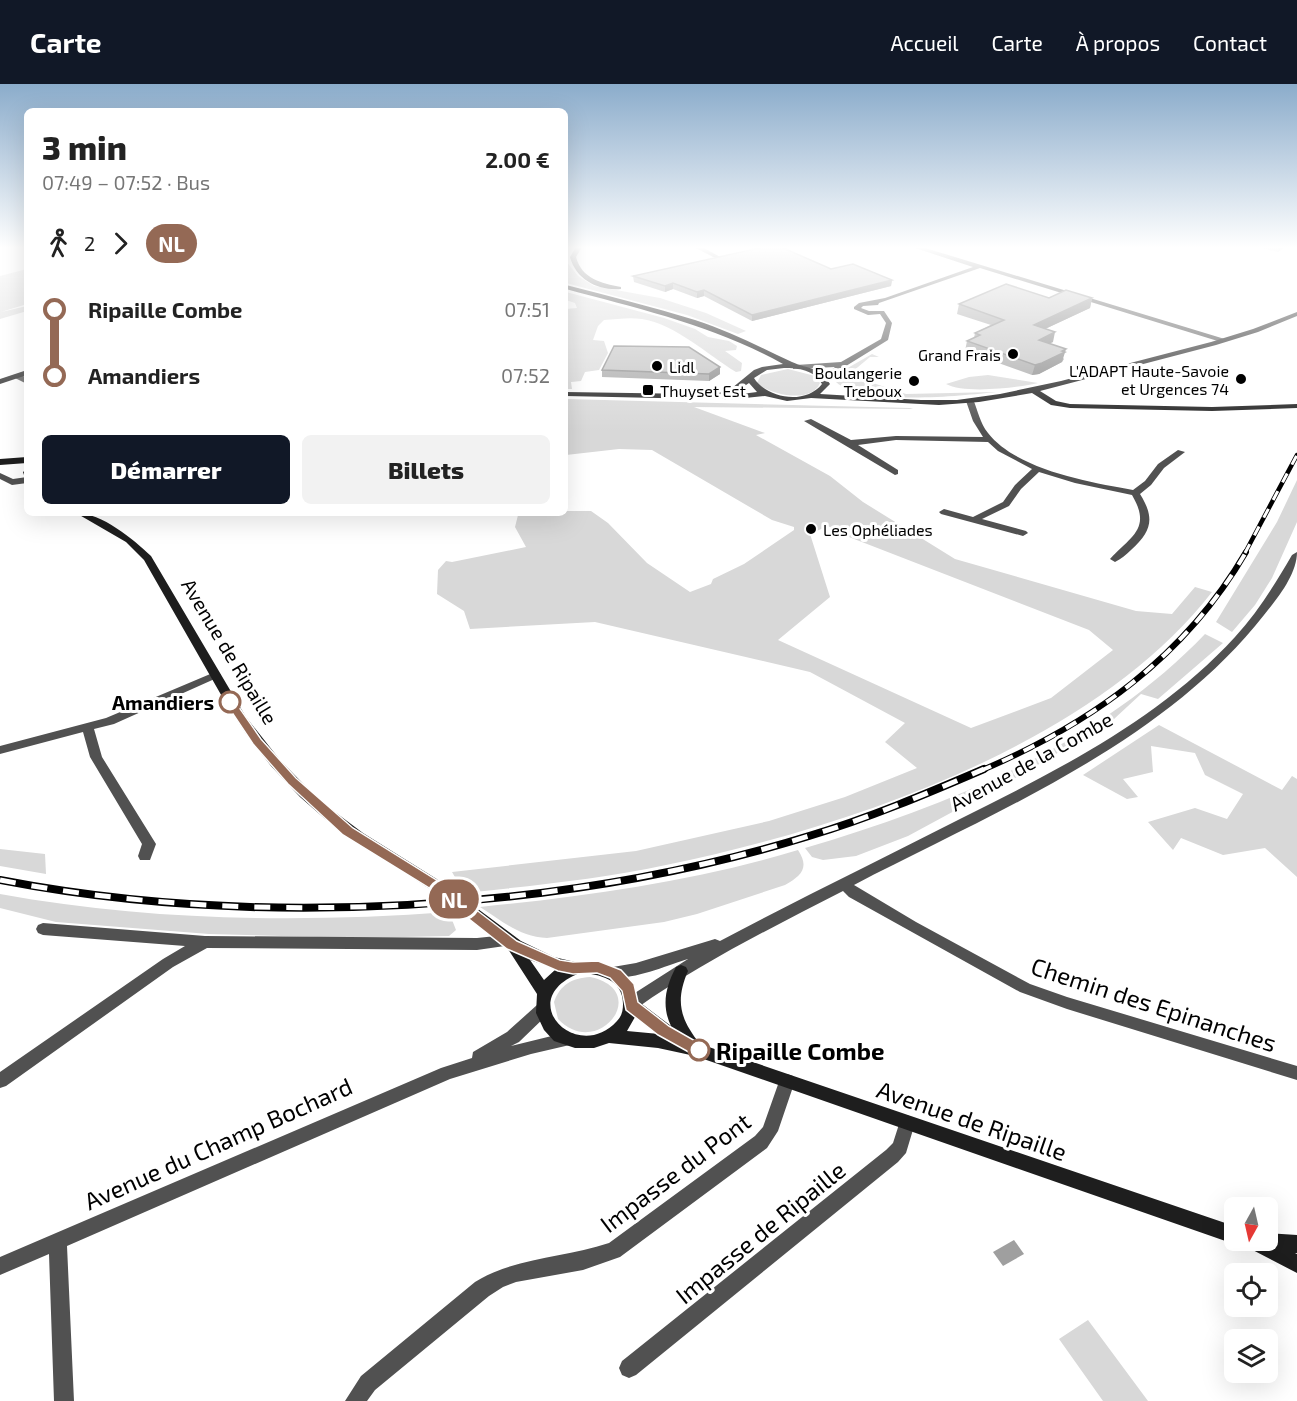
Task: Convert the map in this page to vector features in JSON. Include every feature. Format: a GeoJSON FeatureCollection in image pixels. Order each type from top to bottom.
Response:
{"type":"FeatureCollection","features":[{"type":"Feature","properties":{"kind":"street"},"geometry":{"type":"LineString","coordinates":[[649,308],[670,314],[762,349],[795,367],[815,372],[830,384],[881,400]]}},
{"type":"Feature","properties":{"kind":"street"},"geometry":{"type":"LineString","coordinates":[[858,308],[881,320],[888,327]]}},
{"type":"Feature","properties":{"kind":"street"},"geometry":{"type":"LineString","coordinates":[[865,313],[877,308]]}},
{"type":"Feature","properties":{"kind":"street"},"geometry":{"type":"LineString","coordinates":[[760,371],[776,367],[843,364],[881,342],[887,336],[888,320],[884,308]]}},
{"type":"Feature","properties":{"kind":"street"},"geometry":{"type":"LineString","coordinates":[[1114,308],[1224,340]]}},
{"type":"Feature","properties":{"kind":"street"},"geometry":{"type":"LineString","coordinates":[[751,380],[754,388],[767,394],[789,398],[811,396],[936,403],[970,401],[1034,391],[1224,340],[1297,314]]}},
{"type":"Feature","properties":{"kind":"street"},"geometry":{"type":"LineString","coordinates":[[1191,332],[1209,344]]}},
{"type":"Feature","properties":{"kind":"street"},"geometry":{"type":"LineString","coordinates":[[698,396],[728,392],[751,380],[760,371],[763,364],[760,356],[737,340]]}},
{"type":"Feature","properties":{"kind":"street"},"geometry":{"type":"LineString","coordinates":[[811,396],[830,384],[843,364]]}},
{"type":"Feature","properties":{"kind":"street"},"geometry":{"type":"LineString","coordinates":[[0,382],[24,373]]}},
{"type":"Feature","properties":{"kind":"street"},"geometry":{"type":"LineString","coordinates":[[18,376],[24,380]]}},
{"type":"Feature","properties":{"kind":"street"},"geometry":{"type":"LineString","coordinates":[[1034,391],[1054,403],[1066,406],[1212,409],[1297,406]]}},
{"type":"Feature","properties":{"kind":"street"},"geometry":{"type":"LineString","coordinates":[[568,394],[724,398],[767,394]]}},
{"type":"Feature","properties":{"kind":"street"},"geometry":{"type":"LineString","coordinates":[[970,401],[981,429],[989,440],[1002,449],[1038,468],[1090,484],[1135,493],[1145,507],[1145,526],[1140,536],[1114,559]]}},
{"type":"Feature","properties":{"kind":"street"},"geometry":{"type":"LineString","coordinates":[[808,422],[850,443],[895,472]]}},
{"type":"Feature","properties":{"kind":"street"},"geometry":{"type":"LineString","coordinates":[[850,443],[896,438],[989,440]]}},
{"type":"Feature","properties":{"kind":"street"},"geometry":{"type":"LineString","coordinates":[[1135,493],[1148,483],[1161,465],[1181,452]]}},
{"type":"Feature","properties":{"kind":"street"},"geometry":{"type":"LineString","coordinates":[[0,462],[24,460]]}},
{"type":"Feature","properties":{"kind":"street"},"geometry":{"type":"LineString","coordinates":[[974,520],[1006,504],[1024,481],[1038,468]]}},
{"type":"Feature","properties":{"kind":"street"},"geometry":{"type":"LineString","coordinates":[[0,476],[10,482],[24,480]]}},
{"type":"Feature","properties":{"kind":"street"},"geometry":{"type":"LineString","coordinates":[[945,513],[1023,533]]}},
{"type":"Feature","properties":{"kind":"street","name":"Avenue de Ripaille"},"geometry":{"type":"LineString","coordinates":[[86,516],[129,540],[148,558],[215,675],[257,741],[314,803],[348,831],[436,886],[509,943],[550,962],[573,968]]}},
{"type":"Feature","properties":{"kind":"street","name":"Avenue de la Combe"},"geometry":{"type":"LineString","coordinates":[[632,1004],[733,940],[1058,774],[1152,715],[1205,673],[1248,628],[1271,599],[1297,555]]}},
{"type":"Feature","properties":{"kind":"street"},"geometry":{"type":"LineString","coordinates":[[0,750],[88,728],[215,675]]}},
{"type":"Feature","properties":{"kind":"street"},"geometry":{"type":"LineString","coordinates":[[88,728],[96,757],[149,844],[145,856]]}},
{"type":"Feature","properties":{"kind":"street","name":"Chemin des Epinanches"},"geometry":{"type":"LineString","coordinates":[[844,884],[854,893],[911,926],[1025,988],[1067,1004],[1297,1073]]}},
{"type":"Feature","properties":{"kind":"street"},"geometry":{"type":"LineString","coordinates":[[43,928],[205,942],[509,943]]}},
{"type":"Feature","properties":{"kind":"street","name":"Avenue de la Combe"},"geometry":{"type":"LineString","coordinates":[[612,972],[636,969],[733,940]]}},
{"type":"Feature","properties":{"kind":"street"},"geometry":{"type":"LineString","coordinates":[[0,1081],[168,963],[205,942]]}},
{"type":"Feature","properties":{"kind":"street","name":"Avenue de Ripaille"},"geometry":{"type":"LineString","coordinates":[[509,943],[544,993]]}},
{"type":"Feature","properties":{"kind":"street"},"geometry":{"type":"LineString","coordinates":[[592,966],[612,972],[627,985],[632,1004],[625,1023],[609,1036],[589,1042],[568,1039],[552,1029],[545,1020],[542,1010],[544,993],[558,976],[573,968],[592,966]]}},
{"type":"Feature","properties":{"kind":"street"},"geometry":{"type":"LineString","coordinates":[[681,971],[672,997],[674,1016],[678,1028],[695,1049]]}},
{"type":"Feature","properties":{"kind":"street","name":"Avenue de Ripaille"},"geometry":{"type":"LineString","coordinates":[[632,1004],[664,1030],[695,1049]]}},
{"type":"Feature","properties":{"kind":"street","name":"Avenue du Champ Bochard"},"geometry":{"type":"LineString","coordinates":[[0,1266],[456,1069],[507,1042],[527,1027],[542,1010]]}},
{"type":"Feature","properties":{"kind":"street","name":"Avenue de Ripaille"},"geometry":{"type":"LineString","coordinates":[[609,1036],[658,1041],[695,1049],[1224,1232]]}},
{"type":"Feature","properties":{"kind":"street","name":"Avenue du Champ Bochard"},"geometry":{"type":"LineString","coordinates":[[456,1069],[568,1039]]}},
{"type":"Feature","properties":{"kind":"street","name":"Impasse du Pont"},"geometry":{"type":"LineString","coordinates":[[355,1401],[368,1383],[482,1289],[498,1279],[599,1257],[614,1251],[637,1235],[761,1143],[770,1131],[787,1081]]}},
{"type":"Feature","properties":{"kind":"street","name":"Impasse de Ripaille"},"geometry":{"type":"LineString","coordinates":[[629,1368],[892,1156],[900,1147],[907,1123]]}},
{"type":"Feature","properties":{"kind":"street"},"geometry":{"type":"LineString","coordinates":[[58,1240],[64,1401]]}},
{"type":"Feature","properties":{"kind":"street"},"geometry":{"type":"LineString","coordinates":[[1278,1243],[1297,1244]]}},
{"type":"Feature","properties":{"kind":"street"},"geometry":{"type":"LineString","coordinates":[[1272,1251],[1297,1264]]}},
{"type":"Feature","properties":{"kind":"shaded area"},"geometry":{"type":"Polygon","coordinates":[[[0,308],[13,308],[1,312],[24,308],[24,312],[0,319],[0,308]]]}},
{"type":"Feature","properties":{"kind":"shaded area"},"geometry":{"type":"Polygon","coordinates":[[[628,308],[695,329],[708,337],[729,341],[737,346],[736,350],[725,351],[742,363],[741,371],[736,372],[679,333],[654,322],[633,318],[604,320],[598,326],[593,340],[604,341],[608,353],[599,370],[585,372],[581,381],[571,382],[572,389],[568,389],[568,309],[628,308]]]}},
{"type":"Feature","properties":{"kind":"shaded area"},"geometry":{"type":"Polygon","coordinates":[[[662,308],[692,308],[746,331],[738,334],[662,308]]]}},
{"type":"Feature","properties":{"kind":"shaded area"},"geometry":{"type":"Polygon","coordinates":[[[872,354],[879,357],[870,357],[852,372],[861,379],[906,394],[996,392],[960,396],[889,397],[849,389],[836,382],[836,376],[839,373],[872,354]]]}},
{"type":"Feature","properties":{"kind":"shaded area"},"geometry":{"type":"Polygon","coordinates":[[[788,369],[815,376],[820,383],[816,390],[809,394],[781,394],[757,383],[761,375],[788,369]]]}},
{"type":"Feature","properties":{"kind":"shaded area"},"geometry":{"type":"Polygon","coordinates":[[[988,375],[1038,383],[1017,387],[977,389],[965,389],[946,384],[969,377],[988,375]]]}},
{"type":"Feature","properties":{"kind":"shaded area"},"geometry":{"type":"Polygon","coordinates":[[[568,399],[910,408],[913,409],[694,407],[765,433],[756,435],[830,476],[863,502],[955,559],[1136,611],[1172,614],[1195,587],[1212,592],[1162,646],[1103,694],[1036,735],[963,772],[888,802],[812,828],[737,849],[641,870],[540,885],[464,893],[452,872],[636,851],[769,821],[845,797],[917,768],[885,742],[905,723],[810,672],[595,622],[470,629],[464,611],[437,594],[438,570],[446,561],[452,562],[526,547],[515,527],[518,516],[568,516],[568,511],[591,511],[608,523],[647,563],[690,592],[711,584],[713,579],[744,564],[794,530],[794,527],[772,520],[652,450],[619,449],[568,455],[568,399]],[[828,526],[810,534],[830,597],[778,640],[971,728],[1051,698],[1113,650],[1089,630],[849,537],[828,526]]]}},
{"type":"Feature","properties":{"kind":"shaded area"},"geometry":{"type":"Polygon","coordinates":[[[1297,480],[1297,522],[1272,578],[1255,605],[1232,632],[1216,622],[1277,522],[1297,480]]]}},
{"type":"Feature","properties":{"kind":"shaded area"},"geometry":{"type":"Polygon","coordinates":[[[1205,634],[1223,643],[1158,699],[1141,694],[1114,719],[1021,775],[908,836],[856,856],[823,860],[812,857],[805,848],[913,812],[967,791],[1020,766],[1070,739],[1118,708],[1164,673],[1205,634]]]}},
{"type":"Feature","properties":{"kind":"shaded area"},"geometry":{"type":"Polygon","coordinates":[[[1159,725],[1282,790],[1292,776],[1297,779],[1297,877],[1265,848],[1223,855],[1181,838],[1173,850],[1148,822],[1195,808],[1227,819],[1243,794],[1205,775],[1195,753],[1151,746],[1153,772],[1123,779],[1138,797],[1127,799],[1083,775],[1159,725]]]}},
{"type":"Feature","properties":{"kind":"shaded area"},"geometry":{"type":"Polygon","coordinates":[[[0,849],[45,854],[46,874],[0,866],[0,849]]]}},
{"type":"Feature","properties":{"kind":"shaded area"},"geometry":{"type":"Polygon","coordinates":[[[798,850],[802,856],[802,871],[785,885],[697,914],[664,922],[547,938],[528,935],[480,907],[561,898],[681,879],[798,850]]]}},
{"type":"Feature","properties":{"kind":"shaded area"},"geometry":{"type":"Polygon","coordinates":[[[0,894],[112,910],[224,917],[337,918],[449,912],[456,930],[449,936],[358,938],[209,934],[56,922],[0,908],[0,894]]]}},
{"type":"Feature","properties":{"kind":"shaded area"},"geometry":{"type":"Polygon","coordinates":[[[590,977],[608,984],[617,995],[618,1007],[613,1019],[602,1028],[589,1032],[573,1030],[558,1019],[554,1002],[563,987],[578,979],[590,977]]]}},
{"type":"Feature","properties":{"kind":"shaded area"},"geometry":{"type":"Polygon","coordinates":[[[1014,1240],[1024,1254],[1003,1266],[993,1252],[1014,1240]]]}},
{"type":"Feature","properties":{"kind":"shaded area"},"geometry":{"type":"Polygon","coordinates":[[[1088,1320],[1148,1401],[1103,1401],[1059,1339],[1088,1320]]]}},
{"type":"Feature","properties":{"kind":"building"},"geometry":{"type":"Polygon","coordinates":[[[739,308],[778,308],[752,315],[739,308]]]}},
{"type":"Feature","properties":{"kind":"building"},"geometry":{"type":"Polygon","coordinates":[[[972,308],[1070,308],[1034,325],[1055,332],[1039,340],[1066,349],[1062,351],[1065,352],[1035,365],[967,341],[980,335],[975,333],[1004,320],[972,308]]]}},
{"type":"Feature","properties":{"kind":"building","name":"Lidl"},"geometry":{"type":"Polygon","coordinates":[[[614,346],[689,347],[720,367],[709,374],[602,370],[614,346]]]}},
{"type":"Feature","properties":{"kind":"railway"},"geometry":{"type":"LineString","coordinates":[[1245,553],[1297,455]]}},
{"type":"Feature","properties":{"kind":"railway"},"geometry":{"type":"LineString","coordinates":[[980,771],[1060,732],[1097,709],[1132,683],[1194,624],[1222,590],[1246,552]]}},
{"type":"Feature","properties":{"kind":"railway"},"geometry":{"type":"LineString","coordinates":[[0,880],[98,895],[199,904],[303,908],[408,905],[512,896],[614,882],[714,862],[854,821],[984,769]]}},
{"type":"Feature","properties":{"kind":"bus line","name":"NL"},"geometry":{"type":"LineString","coordinates":[[230,702],[257,741],[292,781],[348,831],[436,886],[512,945],[558,965],[573,968],[598,967],[615,974],[628,988],[632,1005],[664,1030],[699,1050]]}},
{"type":"Feature","properties":{"kind":"place","name":"Grand Frais"},"geometry":{"type":"Point","coordinates":[1013,354]}},
{"type":"Feature","properties":{"kind":"place","name":"Lidl"},"geometry":{"type":"Point","coordinates":[657,366]}},
{"type":"Feature","properties":{"kind":"place","name":"L'ADAPT Haute-Savoie et Urgences 74"},"geometry":{"type":"Point","coordinates":[1241,379]}},
{"type":"Feature","properties":{"kind":"place","name":"Boulangerie Treboux"},"geometry":{"type":"Point","coordinates":[914,381]}},
{"type":"Feature","properties":{"kind":"place","name":"Thuyset Est"},"geometry":{"type":"Point","coordinates":[648,390]}},
{"type":"Feature","properties":{"kind":"place","name":"Les Ophéliades"},"geometry":{"type":"Point","coordinates":[811,529]}},
{"type":"Feature","properties":{"kind":"place","name":"Amandiers"},"geometry":{"type":"Point","coordinates":[230,702]}},
{"type":"Feature","properties":{"kind":"place","name":"Ripaille Combe"},"geometry":{"type":"Point","coordinates":[699,1050]}}]}
